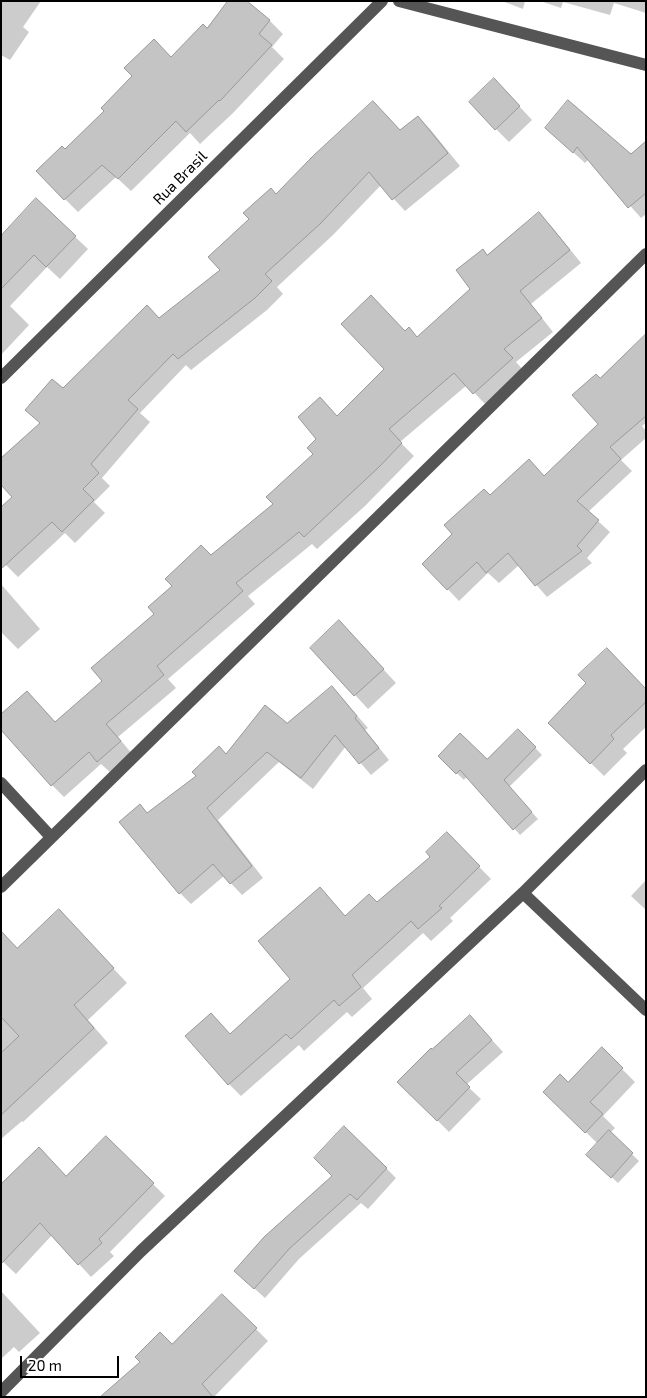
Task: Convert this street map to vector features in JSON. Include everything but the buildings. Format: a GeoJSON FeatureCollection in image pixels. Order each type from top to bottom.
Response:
{"type":"FeatureCollection","features":[{"type":"Feature","properties":{"kind":"street","name":"Rua Brasil"},"geometry":{"type":"LineString","coordinates":[[1,378],[382,1]]}},
{"type":"Feature","properties":{"kind":"street"},"geometry":{"type":"LineString","coordinates":[[399,1],[646,65]]}},
{"type":"Feature","properties":{"kind":"street"},"geometry":{"type":"LineString","coordinates":[[1,887],[646,254]]}},
{"type":"Feature","properties":{"kind":"street"},"geometry":{"type":"LineString","coordinates":[[1,1392],[141,1251],[523,893],[646,770]]}},
{"type":"Feature","properties":{"kind":"street"},"geometry":{"type":"LineString","coordinates":[[1,783],[51,837]]}},
{"type":"Feature","properties":{"kind":"street"},"geometry":{"type":"LineString","coordinates":[[523,893],[646,1010]]}}]}
